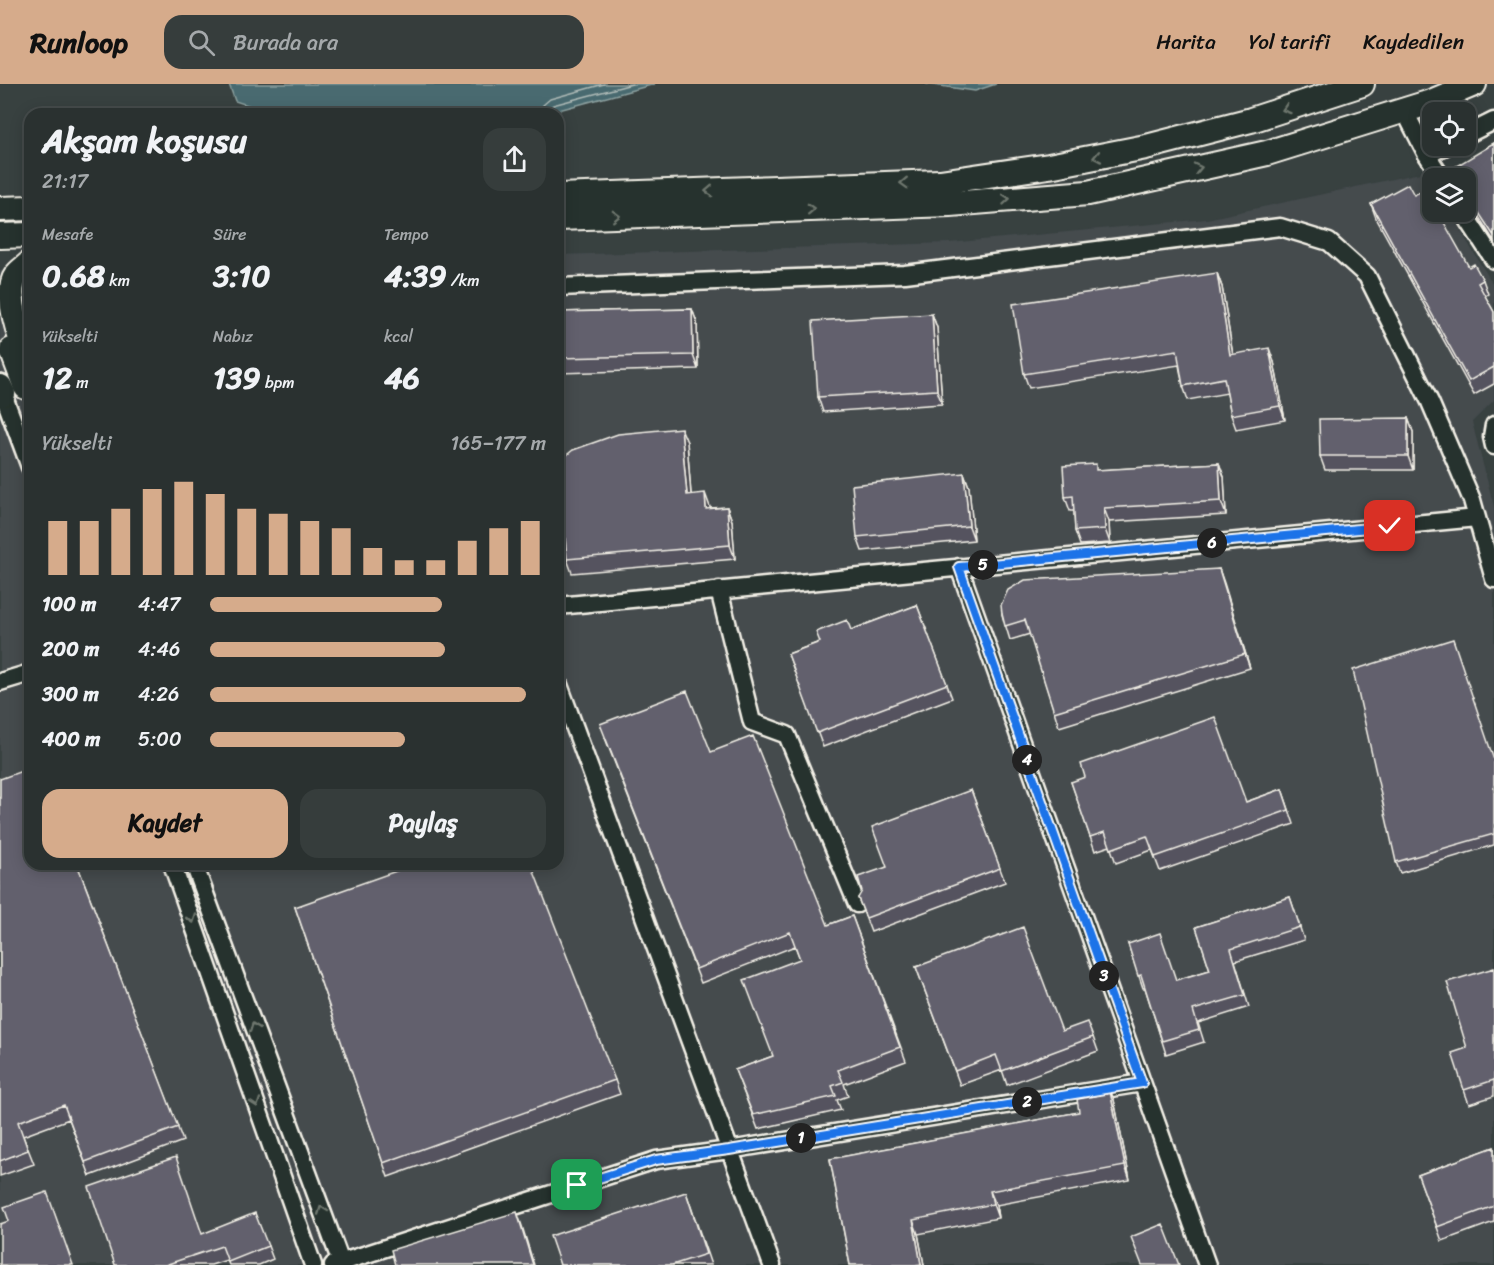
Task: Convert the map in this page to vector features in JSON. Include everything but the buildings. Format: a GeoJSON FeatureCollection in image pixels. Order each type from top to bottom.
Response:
{"type":"FeatureCollection","features":[{"type":"Feature","properties":{"kind":"highway"},"geometry":{"type":"LineString","coordinates":[[564,196],[951,180],[1049,166],[1146,147],[1251,120],[1362,84]]}},
{"type":"Feature","properties":{"kind":"highway"},"geometry":{"type":"LineString","coordinates":[[564,218],[950,204],[1088,193],[1267,153],[1431,102],[1474,84]]}},
{"type":"Feature","properties":{"kind":"highway"},"geometry":{"type":"LineString","coordinates":[[0,209],[24,208]]}},
{"type":"Feature","properties":{"kind":"highway"},"geometry":{"type":"LineString","coordinates":[[0,236],[24,235]]}},
{"type":"Feature","properties":{"kind":"highway"},"geometry":{"type":"LineString","coordinates":[[15,386],[17,329],[12,302],[13,287],[15,277],[24,269]]}},
{"type":"Feature","properties":{"kind":"highway"},"geometry":{"type":"LineString","coordinates":[[0,321],[15,386]]}},
{"type":"Feature","properties":{"kind":"highway"},"geometry":{"type":"LineString","coordinates":[[0,345],[15,386]]}},
{"type":"Feature","properties":{"kind":"street"},"geometry":{"type":"LineString","coordinates":[[1404,110],[1422,145]]}},
{"type":"Feature","properties":{"kind":"street"},"geometry":{"type":"LineString","coordinates":[[1476,130],[1494,121]]}},
{"type":"Feature","properties":{"kind":"street"},"geometry":{"type":"LineString","coordinates":[[1469,222],[1494,260]]}},
{"type":"Feature","properties":{"kind":"street"},"geometry":{"type":"LineString","coordinates":[[564,287],[905,274],[1280,227],[1329,242],[1367,276],[1430,402],[1472,500],[1494,579]]}},
{"type":"Feature","properties":{"kind":"street"},"geometry":{"type":"LineString","coordinates":[[15,386],[24,435]]}},
{"type":"Feature","properties":{"kind":"street"},"geometry":{"type":"LineString","coordinates":[[1494,425],[1492,436],[1494,446]]}},
{"type":"Feature","properties":{"kind":"street"},"geometry":{"type":"LineString","coordinates":[[564,605],[1477,518]]}},
{"type":"Feature","properties":{"kind":"street"},"geometry":{"type":"LineString","coordinates":[[959,567],[1207,1265]]}},
{"type":"Feature","properties":{"kind":"street"},"geometry":{"type":"LineString","coordinates":[[719,590],[752,722],[787,735],[857,904]]}},
{"type":"Feature","properties":{"kind":"street"},"geometry":{"type":"LineString","coordinates":[[0,682],[24,675]]}},
{"type":"Feature","properties":{"kind":"street"},"geometry":{"type":"LineString","coordinates":[[564,698],[772,1265]]}},
{"type":"Feature","properties":{"kind":"street"},"geometry":{"type":"LineString","coordinates":[[174,870],[313,1265]]}},
{"type":"Feature","properties":{"kind":"street"},"geometry":{"type":"LineString","coordinates":[[196,870],[338,1264],[656,1160],[1142,1083]]}},
{"type":"Feature","properties":{"kind":"shaded area"},"geometry":{"type":"Polygon","coordinates":[[[1422,173],[1422,222],[1455,222],[1494,286],[1494,400],[1472,422],[1494,507],[1494,1265],[0,1265],[0,271],[24,270],[24,870],[564,870],[564,255],[949,243],[1207,219],[1422,173]]]}},
{"type":"Feature","properties":{"kind":"water"},"geometry":{"type":"Polygon","coordinates":[[[229,84],[655,84],[564,109],[257,108],[235,101],[229,84]]]}},
{"type":"Feature","properties":{"kind":"water"},"geometry":{"type":"Polygon","coordinates":[[[926,84],[996,84],[975,91],[926,84]]]}},
{"type":"Feature","properties":{"kind":"route"},"geometry":{"type":"LineString","coordinates":[[577,1185],[656,1160],[1142,1083],[959,567],[1390,526]]}}]}
